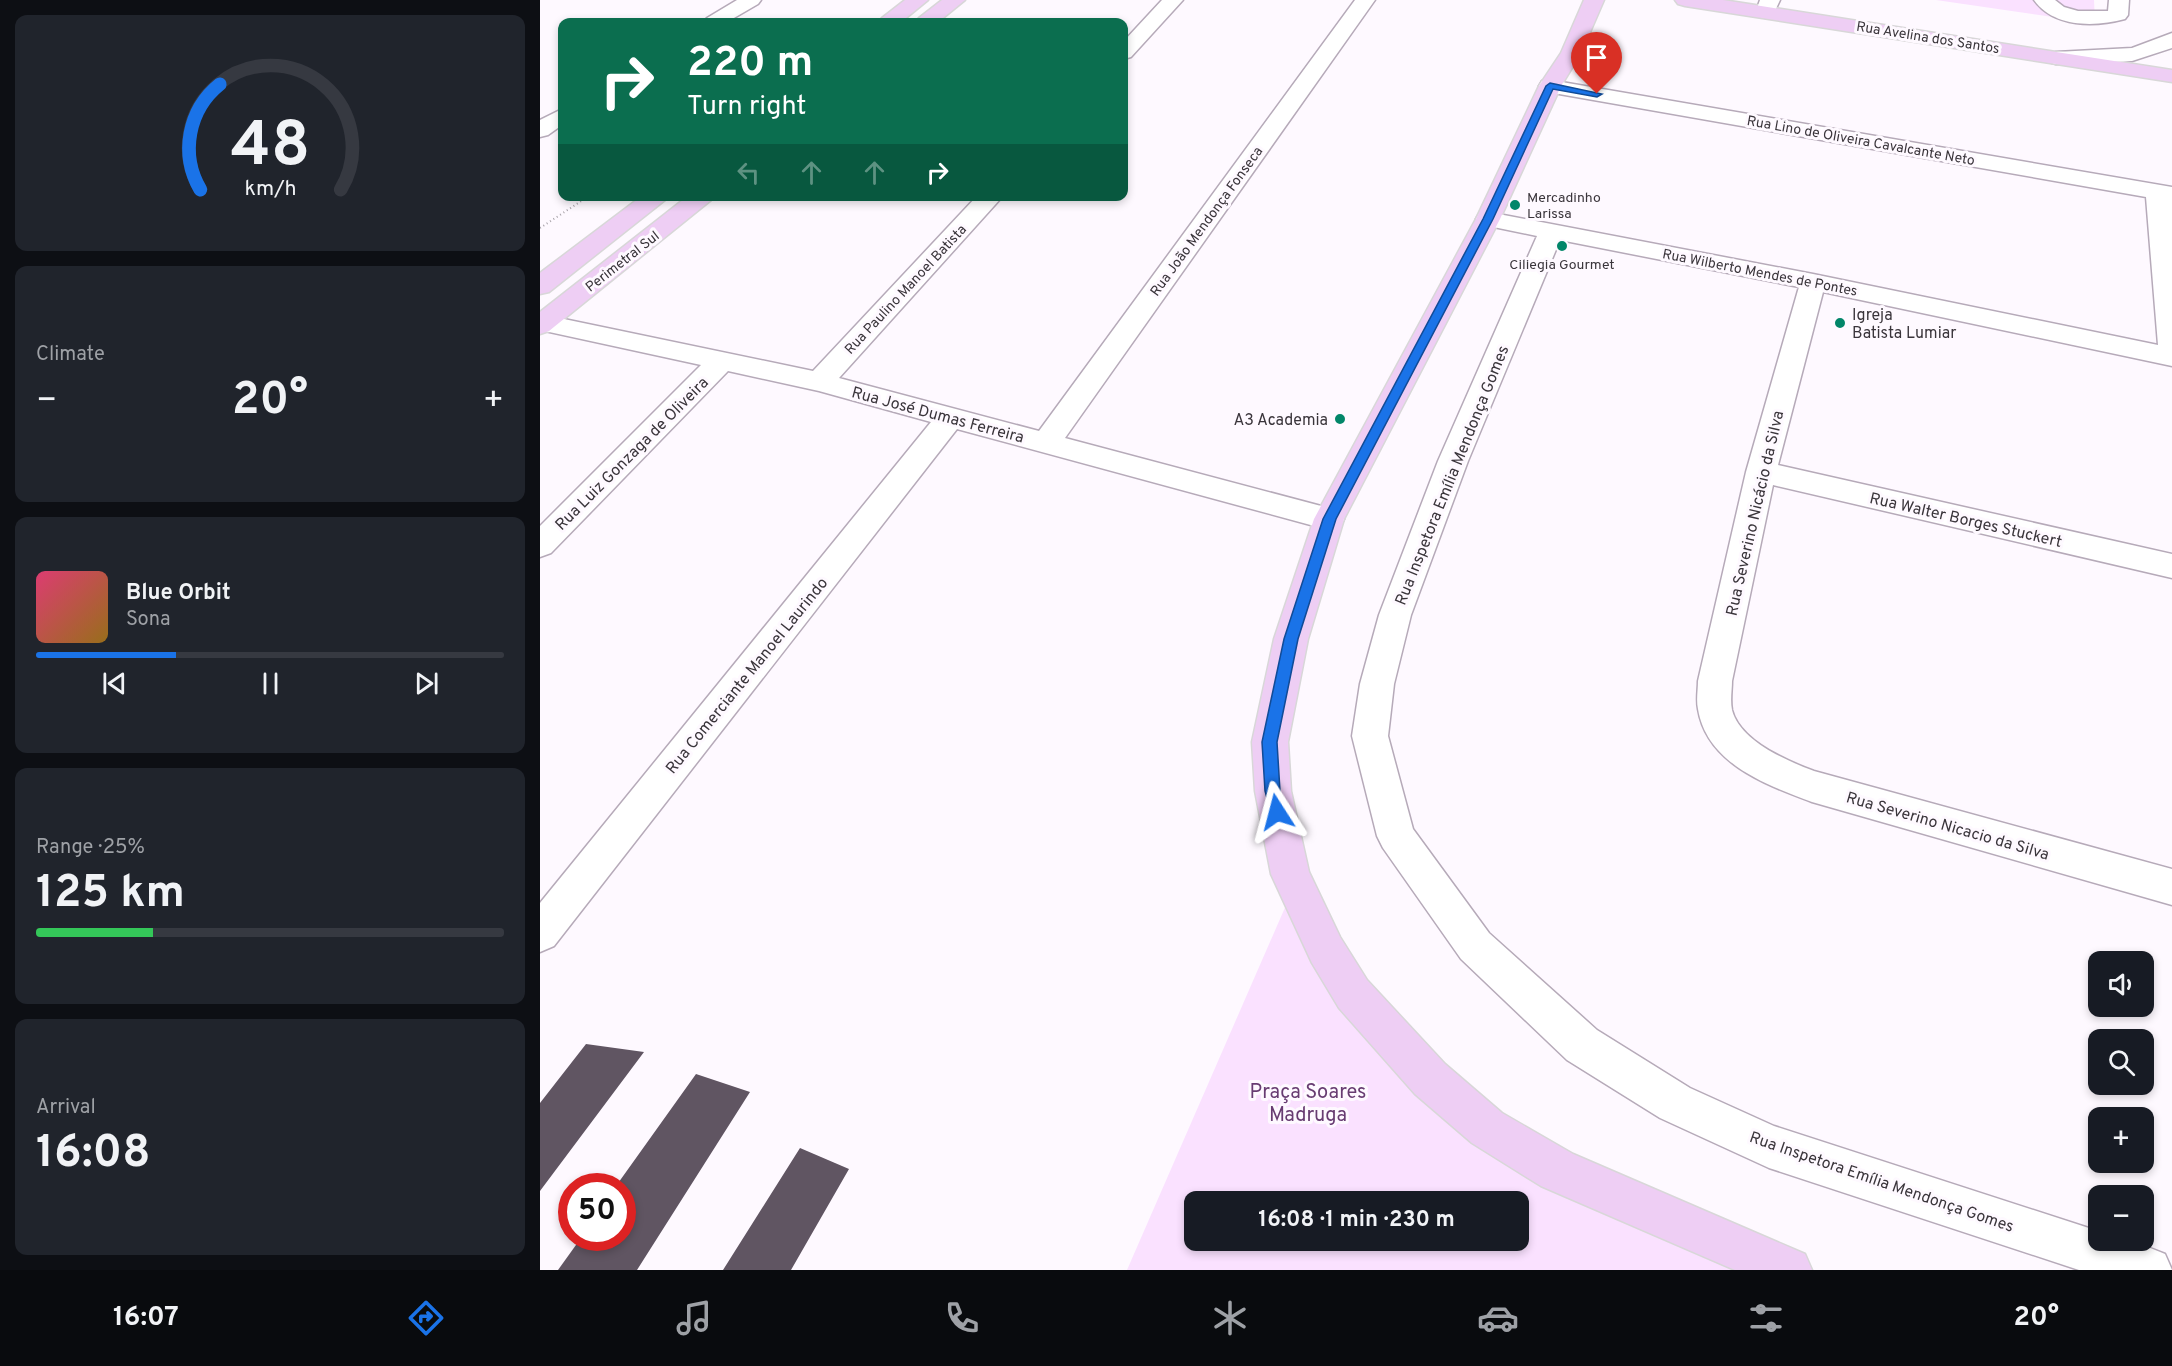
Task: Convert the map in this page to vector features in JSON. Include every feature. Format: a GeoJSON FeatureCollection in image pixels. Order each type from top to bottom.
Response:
{"type":"FeatureCollection","features":[{"type":"Feature","properties":{"kind":"main road"},"geometry":{"type":"LineString","coordinates":[[894,18],[918,0]]}},
{"type":"Feature","properties":{"kind":"main road"},"geometry":{"type":"LineString","coordinates":[[931,18],[955,0]]}},
{"type":"Feature","properties":{"kind":"main road"},"geometry":{"type":"LineString","coordinates":[[1594,0],[1571,52],[1550,86],[1488,219],[1329,519],[1291,639],[1270,742],[1273,791],[1290,874],[1331,959],[1353,994],[1430,1079],[1486,1128],[1557,1170],[1789,1270]]}},
{"type":"Feature","properties":{"kind":"main road","name":"Rua Avelina dos Santos"},"geometry":{"type":"LineString","coordinates":[[1685,0],[1768,6],[2056,58]]}},
{"type":"Feature","properties":{"kind":"main road"},"geometry":{"type":"LineString","coordinates":[[2157,51],[2172,76]]}},
{"type":"Feature","properties":{"kind":"main road","name":"Perimetral Sul"},"geometry":{"type":"LineString","coordinates":[[540,286],[651,201]]}},
{"type":"Feature","properties":{"kind":"main road","name":"Perimetral Sul"},"geometry":{"type":"LineString","coordinates":[[542,323],[698,201]]}},
{"type":"Feature","properties":{"kind":"street"},"geometry":{"type":"LineString","coordinates":[[721,18],[751,0]]}},
{"type":"Feature","properties":{"kind":"street"},"geometry":{"type":"LineString","coordinates":[[1128,50],[1173,0]]}},
{"type":"Feature","properties":{"kind":"street","name":"Rua João Mendonça Fonseca"},"geometry":{"type":"LineString","coordinates":[[1046,443],[1365,0]]}},
{"type":"Feature","properties":{"kind":"street"},"geometry":{"type":"LineString","coordinates":[[2044,0],[2046,5],[2056,11],[2069,15],[2102,18],[2118,15],[2119,0]]}},
{"type":"Feature","properties":{"kind":"street"},"geometry":{"type":"LineString","coordinates":[[2056,58],[2094,58],[2157,51]]}},
{"type":"Feature","properties":{"kind":"street","name":"Rua Lino de Oliveira Cavalcante Neto"},"geometry":{"type":"LineString","coordinates":[[1550,86],[2165,193]]}},
{"type":"Feature","properties":{"kind":"street"},"geometry":{"type":"LineString","coordinates":[[540,130],[558,119]]}},
{"type":"Feature","properties":{"kind":"street"},"geometry":{"type":"LineString","coordinates":[[2165,193],[2172,357]]}},
{"type":"Feature","properties":{"kind":"street","name":"Rua Paulino Manoel Batista"},"geometry":{"type":"LineString","coordinates":[[819,382],[986,201]]}},
{"type":"Feature","properties":{"kind":"street","name":"Rua Wilberto Mendes de Pontes"},"geometry":{"type":"LineString","coordinates":[[1488,219],[1813,282],[2172,357]]}},
{"type":"Feature","properties":{"kind":"street","name":"Rua Inspetora Emília Mendonça Gomes"},"geometry":{"type":"LineString","coordinates":[[1551,232],[1453,461],[1395,615],[1377,684],[1370,736],[1396,836],[1475,946],[1582,1045],[1675,1103],[1769,1146],[2149,1270]]}},
{"type":"Feature","properties":{"kind":"street","name":"Rua Severino Nicácio da Silva"},"geometry":{"type":"LineString","coordinates":[[1732,743],[1715,711],[1715,681],[1761,472],[1813,282]]}},
{"type":"Feature","properties":{"kind":"street","name":"Rua José Dumas Ferreira"},"geometry":{"type":"LineString","coordinates":[[542,323],[819,382],[1329,519]]}},
{"type":"Feature","properties":{"kind":"street","name":"Rua Luiz Gonzaga de Oliveira"},"geometry":{"type":"LineString","coordinates":[[540,545],[722,361]]}},
{"type":"Feature","properties":{"kind":"street","name":"Rua Comerciante Manoel Laurindo"},"geometry":{"type":"LineString","coordinates":[[540,933],[951,417]]}},
{"type":"Feature","properties":{"kind":"street","name":"Rua Walter Borges Stuckert"},"geometry":{"type":"LineString","coordinates":[[1761,472],[2172,566]]}},
{"type":"Feature","properties":{"kind":"street","name":"Rua Severino Nicacio da Silva"},"geometry":{"type":"LineString","coordinates":[[1732,743],[1764,768],[1812,786],[2172,887]]}},
{"type":"Feature","properties":{"kind":"path"},"geometry":{"type":"LineString","coordinates":[[540,228],[582,201]]}},
{"type":"Feature","properties":{"kind":"green space"},"geometry":{"type":"Polygon","coordinates":[[[1936,0],[2094,0],[2095,23],[1936,0]]]}},
{"type":"Feature","properties":{"kind":"green space","name":"Praça Soares Madruga"},"geometry":{"type":"Polygon","coordinates":[[[1290,896],[1477,1140],[1758,1270],[1127,1270],[1290,896]]]}},
{"type":"Feature","properties":{"kind":"building"},"geometry":{"type":"Polygon","coordinates":[[[586,1044],[644,1052],[540,1191],[540,1103],[586,1044]]]}},
{"type":"Feature","properties":{"kind":"building"},"geometry":{"type":"Polygon","coordinates":[[[696,1074],[750,1092],[637,1270],[558,1270],[572,1251],[636,1251],[636,1173],[625,1173],[696,1074]]]}},
{"type":"Feature","properties":{"kind":"building"},"geometry":{"type":"Polygon","coordinates":[[[800,1148],[849,1169],[791,1270],[723,1270],[800,1148]]]}},
{"type":"Feature","properties":{"kind":"place","name":"Mercadinho Larissa"},"geometry":{"type":"Point","coordinates":[1515,205]}},
{"type":"Feature","properties":{"kind":"place","name":"Ciliegia Gourmet"},"geometry":{"type":"Point","coordinates":[1562,246]}},
{"type":"Feature","properties":{"kind":"place","name":"Igreja Batista Lumiar"},"geometry":{"type":"Point","coordinates":[1840,323]}},
{"type":"Feature","properties":{"kind":"place","name":"A3 Academia"},"geometry":{"type":"Point","coordinates":[1340,419]}},
{"type":"Feature","properties":{"kind":"route"},"geometry":{"type":"LineString","coordinates":[[1277,812],[1273,791],[1270,742],[1291,639],[1329,519],[1488,219],[1550,86],[1597,94]]}}]}
